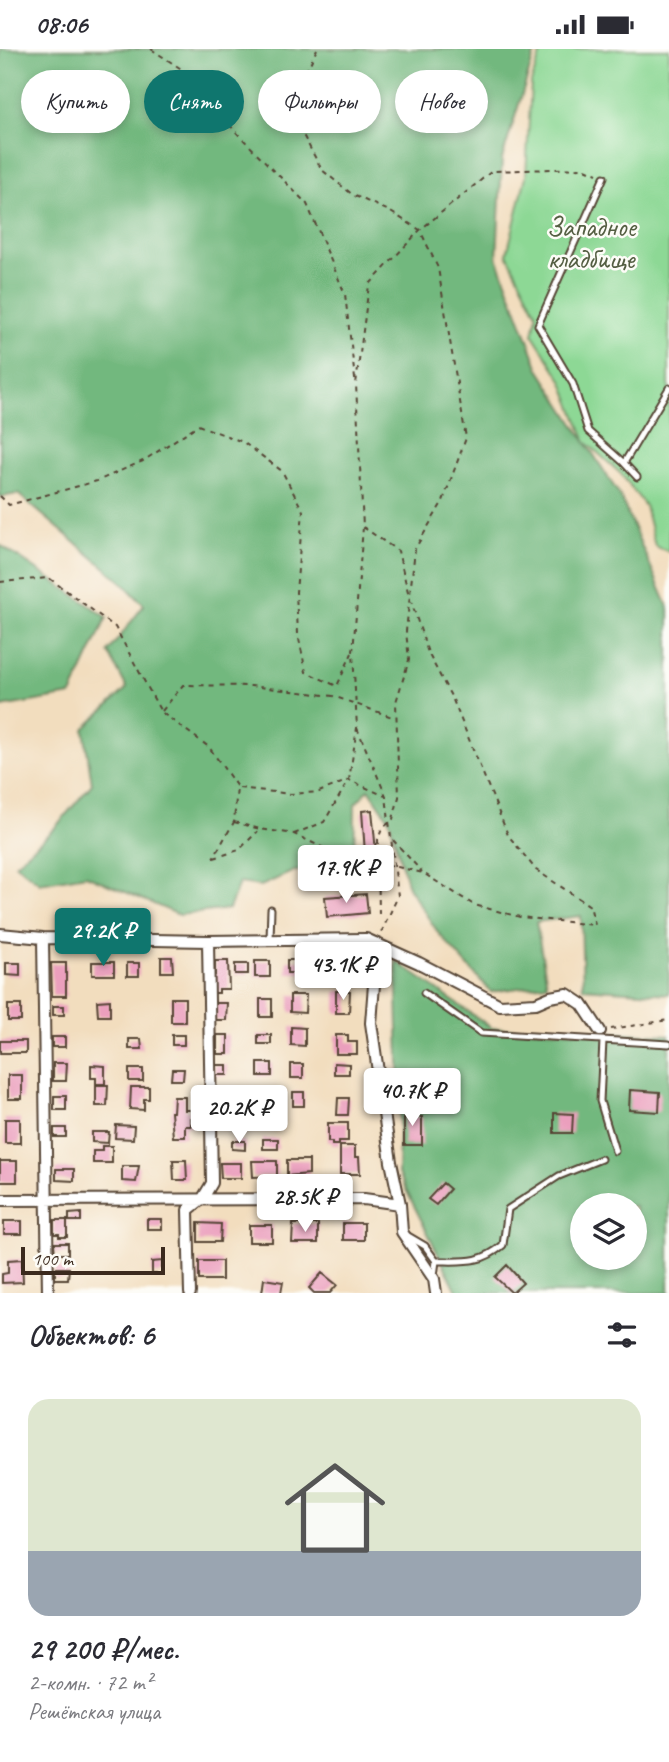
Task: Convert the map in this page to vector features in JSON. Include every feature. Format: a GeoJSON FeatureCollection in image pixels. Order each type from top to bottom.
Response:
{"type":"FeatureCollection","features":[{"type":"Feature","properties":{"kind":"street"},"geometry":{"type":"LineString","coordinates":[[0,934],[43,938],[208,941],[366,939],[500,1005],[536,1003],[567,994],[582,1004],[602,1036]]}},
{"type":"Feature","properties":{"kind":"street"},"geometry":{"type":"LineString","coordinates":[[43,938],[48,1293]]}},
{"type":"Feature","properties":{"kind":"street"},"geometry":{"type":"LineString","coordinates":[[190,1293],[188,1210],[203,1198],[212,1183],[208,941]]}},
{"type":"Feature","properties":{"kind":"street"},"geometry":{"type":"LineString","coordinates":[[375,943],[371,1023],[391,1162],[400,1204],[402,1232],[434,1279],[436,1293]]}},
{"type":"Feature","properties":{"kind":"street"},"geometry":{"type":"LineString","coordinates":[[0,1200],[364,1199],[400,1204]]}},
{"type":"Feature","properties":{"kind":"lane"},"geometry":{"type":"LineString","coordinates":[[604,177],[538,325],[573,384],[588,431],[637,477]]}},
{"type":"Feature","properties":{"kind":"lane"},"geometry":{"type":"LineString","coordinates":[[624,463],[669,388]]}},
{"type":"Feature","properties":{"kind":"lane"},"geometry":{"type":"LineString","coordinates":[[270,939],[271,909]]}},
{"type":"Feature","properties":{"kind":"lane"},"geometry":{"type":"LineString","coordinates":[[424,993],[481,1033],[602,1036],[669,1044]]}},
{"type":"Feature","properties":{"kind":"lane"},"geometry":{"type":"LineString","coordinates":[[602,1036],[600,1101],[615,1151]]}},
{"type":"Feature","properties":{"kind":"lane"},"geometry":{"type":"LineString","coordinates":[[436,1261],[472,1262],[492,1255],[503,1244],[508,1209],[559,1176],[601,1159]]}},
{"type":"Feature","properties":{"kind":"lane"},"geometry":{"type":"LineString","coordinates":[[402,1232],[425,1245],[436,1261],[434,1279]]}},
{"type":"Feature","properties":{"kind":"path"},"geometry":{"type":"LineString","coordinates":[[151,49],[189,74],[234,130],[307,204],[345,294],[356,384],[363,527],[353,652],[357,728],[349,780],[324,822],[295,834]]}},
{"type":"Feature","properties":{"kind":"path"},"geometry":{"type":"LineString","coordinates":[[317,49],[306,72],[303,135],[322,170],[353,195],[389,211],[420,230],[438,268],[466,438],[443,501],[415,549],[407,631],[409,660],[396,702],[400,797],[393,819],[382,829],[378,839],[379,917]]}},
{"type":"Feature","properties":{"kind":"path"},"geometry":{"type":"LineString","coordinates":[[356,384],[369,285],[420,230],[492,171],[583,168],[604,177]]}},
{"type":"Feature","properties":{"kind":"path"},"geometry":{"type":"LineString","coordinates":[[0,496],[9,505],[97,481],[143,461],[198,425],[243,442],[282,471],[303,511],[296,592],[298,634],[306,672],[337,686],[353,652]]}},
{"type":"Feature","properties":{"kind":"path"},"geometry":{"type":"LineString","coordinates":[[363,527],[398,551],[428,653],[453,700],[508,835],[536,870],[590,907],[595,925],[520,917],[474,905],[423,873],[391,838]]}},
{"type":"Feature","properties":{"kind":"path"},"geometry":{"type":"LineString","coordinates":[[0,582],[49,578],[115,627],[161,712],[209,747],[237,787],[234,822],[213,858],[239,850],[260,829]]}},
{"type":"Feature","properties":{"kind":"path"},"geometry":{"type":"LineString","coordinates":[[161,712],[183,685],[251,686],[333,696],[397,719]]}},
{"type":"Feature","properties":{"kind":"path"},"geometry":{"type":"LineString","coordinates":[[357,728],[386,796],[398,896],[386,926],[375,943]]}},
{"type":"Feature","properties":{"kind":"path"},"geometry":{"type":"LineString","coordinates":[[237,787],[291,794],[319,792],[349,780],[386,796]]}},
{"type":"Feature","properties":{"kind":"path"},"geometry":{"type":"LineString","coordinates":[[234,822],[295,834],[330,851],[423,873]]}},
{"type":"Feature","properties":{"kind":"path"},"geometry":{"type":"LineString","coordinates":[[602,1036],[669,1020]]}},
{"type":"Feature","properties":{"kind":"green space"},"geometry":{"type":"Polygon","coordinates":[[[0,49],[536,49],[502,159],[497,257],[539,369],[620,496],[669,609],[669,994],[583,988],[581,916],[536,922],[547,984],[491,992],[439,934],[408,887],[389,819],[369,789],[355,804],[354,871],[294,871],[261,886],[239,883],[229,909],[179,915],[86,875],[40,883],[15,864],[53,830],[92,784],[84,729],[127,688],[108,652],[144,605],[122,582],[18,494],[0,497],[0,49]]]}},
{"type":"Feature","properties":{"kind":"green space","name":"Западное кладбище"},"geometry":{"type":"Polygon","coordinates":[[[542,49],[669,49],[669,552],[655,546],[645,506],[621,474],[586,442],[562,380],[533,335],[537,314],[507,254],[526,176],[531,83],[542,49]]]}},
{"type":"Feature","properties":{"kind":"green space"},"geometry":{"type":"Polygon","coordinates":[[[0,545],[107,617],[71,695],[1,707],[0,545]]]}},
{"type":"Feature","properties":{"kind":"green space"},"geometry":{"type":"Polygon","coordinates":[[[396,961],[492,1028],[669,1035],[669,1293],[458,1293],[398,1174],[400,1096],[396,961]]]}},
{"type":"Feature","properties":{"kind":"building"},"geometry":{"type":"Polygon","coordinates":[[[372,810],[376,852],[365,853],[362,811],[372,810]]]}},
{"type":"Feature","properties":{"kind":"building"},"geometry":{"type":"Polygon","coordinates":[[[366,894],[368,913],[327,917],[325,897],[366,894]]]}},
{"type":"Feature","properties":{"kind":"building"},"geometry":{"type":"Polygon","coordinates":[[[161,957],[172,957],[173,972],[161,972],[161,957]]]}},
{"type":"Feature","properties":{"kind":"building"},"geometry":{"type":"Polygon","coordinates":[[[337,959],[348,959],[348,979],[337,979],[337,959]]]}},
{"type":"Feature","properties":{"kind":"building"},"geometry":{"type":"Polygon","coordinates":[[[287,960],[303,960],[303,973],[287,973],[287,960]]]}},
{"type":"Feature","properties":{"kind":"building"},"geometry":{"type":"Polygon","coordinates":[[[215,961],[228,961],[229,989],[210,993],[210,975],[215,975],[215,961]]]}},
{"type":"Feature","properties":{"kind":"building"},"geometry":{"type":"Polygon","coordinates":[[[255,961],[270,961],[270,977],[255,977],[255,961]]]}},
{"type":"Feature","properties":{"kind":"building"},"geometry":{"type":"Polygon","coordinates":[[[92,962],[114,962],[114,975],[92,975],[92,962]]]}},
{"type":"Feature","properties":{"kind":"building"},"geometry":{"type":"Polygon","coordinates":[[[6,963],[20,963],[20,976],[6,975],[6,963]]]}},
{"type":"Feature","properties":{"kind":"building"},"geometry":{"type":"Polygon","coordinates":[[[51,963],[66,963],[66,996],[52,996],[51,963]]]}},
{"type":"Feature","properties":{"kind":"building"},"geometry":{"type":"Polygon","coordinates":[[[127,963],[139,963],[139,976],[127,976],[127,963]]]}},
{"type":"Feature","properties":{"kind":"building"},"geometry":{"type":"Polygon","coordinates":[[[235,964],[248,964],[248,974],[235,974],[235,964]]]}},
{"type":"Feature","properties":{"kind":"building"},"geometry":{"type":"Polygon","coordinates":[[[336,991],[350,991],[349,1013],[336,1013],[336,991]]]}},
{"type":"Feature","properties":{"kind":"building"},"geometry":{"type":"Polygon","coordinates":[[[290,995],[306,995],[305,1013],[290,1012],[290,995]]]}},
{"type":"Feature","properties":{"kind":"building"},"geometry":{"type":"Polygon","coordinates":[[[171,998],[185,998],[185,1022],[171,1022],[171,998]]]}},
{"type":"Feature","properties":{"kind":"building"},"geometry":{"type":"Polygon","coordinates":[[[260,999],[272,999],[272,1017],[260,1017],[260,999]]]}},
{"type":"Feature","properties":{"kind":"building"},"geometry":{"type":"Polygon","coordinates":[[[110,1000],[110,1016],[98,1016],[97,1001],[110,1000]]]}},
{"type":"Feature","properties":{"kind":"building"},"geometry":{"type":"Polygon","coordinates":[[[215,1003],[227,1003],[226,1020],[215,1020],[215,1003]]]}},
{"type":"Feature","properties":{"kind":"building"},"geometry":{"type":"Polygon","coordinates":[[[8,1005],[21,1005],[21,1021],[8,1021],[8,1005]]]}},
{"type":"Feature","properties":{"kind":"building"},"geometry":{"type":"Polygon","coordinates":[[[53,1006],[64,1006],[64,1015],[53,1015],[53,1006]]]}},
{"type":"Feature","properties":{"kind":"building"},"geometry":{"type":"Polygon","coordinates":[[[291,1027],[305,1028],[305,1046],[291,1045],[291,1027]]]}},
{"type":"Feature","properties":{"kind":"building"},"geometry":{"type":"Polygon","coordinates":[[[172,1035],[184,1035],[184,1045],[172,1045],[172,1035]]]}},
{"type":"Feature","properties":{"kind":"building"},"geometry":{"type":"Polygon","coordinates":[[[217,1035],[228,1035],[228,1054],[217,1054],[217,1035]]]}},
{"type":"Feature","properties":{"kind":"building"},"geometry":{"type":"Polygon","coordinates":[[[258,1035],[271,1035],[271,1044],[258,1044],[258,1035]]]}},
{"type":"Feature","properties":{"kind":"building"},"geometry":{"type":"Polygon","coordinates":[[[336,1035],[348,1035],[348,1042],[357,1042],[357,1054],[336,1054],[336,1035]]]}},
{"type":"Feature","properties":{"kind":"building"},"geometry":{"type":"Polygon","coordinates":[[[52,1037],[65,1037],[65,1047],[52,1047],[52,1037]]]}},
{"type":"Feature","properties":{"kind":"building"},"geometry":{"type":"Polygon","coordinates":[[[129,1039],[141,1039],[142,1049],[129,1049],[129,1039]]]}},
{"type":"Feature","properties":{"kind":"building"},"geometry":{"type":"Polygon","coordinates":[[[0,1041],[26,1041],[26,1053],[0,1053],[0,1041]]]}},
{"type":"Feature","properties":{"kind":"building"},"geometry":{"type":"Polygon","coordinates":[[[53,1063],[67,1063],[66,1081],[53,1081],[53,1063]]]}},
{"type":"Feature","properties":{"kind":"building"},"geometry":{"type":"Polygon","coordinates":[[[258,1063],[272,1063],[272,1076],[258,1076],[258,1063]]]}},
{"type":"Feature","properties":{"kind":"building"},"geometry":{"type":"Polygon","coordinates":[[[334,1063],[349,1064],[349,1074],[334,1074],[334,1063]]]}},
{"type":"Feature","properties":{"kind":"building"},"geometry":{"type":"Polygon","coordinates":[[[291,1064],[303,1064],[303,1078],[291,1078],[291,1064]]]}},
{"type":"Feature","properties":{"kind":"building"},"geometry":{"type":"Polygon","coordinates":[[[91,1065],[105,1066],[105,1084],[96,1084],[96,1078],[91,1078],[91,1065]]]}},
{"type":"Feature","properties":{"kind":"building"},"geometry":{"type":"Polygon","coordinates":[[[215,1065],[227,1065],[227,1075],[215,1075],[215,1065]]]}},
{"type":"Feature","properties":{"kind":"building"},"geometry":{"type":"Polygon","coordinates":[[[129,1069],[143,1069],[143,1081],[129,1081],[129,1069]]]}},
{"type":"Feature","properties":{"kind":"building"},"geometry":{"type":"Polygon","coordinates":[[[172,1069],[184,1069],[183,1080],[171,1080],[172,1069]]]}},
{"type":"Feature","properties":{"kind":"building"},"geometry":{"type":"Polygon","coordinates":[[[8,1075],[22,1075],[22,1099],[8,1099],[8,1075]]]}},
{"type":"Feature","properties":{"kind":"building"},"geometry":{"type":"Polygon","coordinates":[[[96,1085],[108,1085],[107,1106],[96,1106],[96,1085]]]}},
{"type":"Feature","properties":{"kind":"building"},"geometry":{"type":"Polygon","coordinates":[[[131,1087],[149,1087],[149,1099],[144,1099],[144,1110],[130,1109],[131,1087]]]}},
{"type":"Feature","properties":{"kind":"building"},"geometry":{"type":"Polygon","coordinates":[[[211,1089],[239,1089],[239,1096],[234,1096],[234,1105],[230,1105],[230,1111],[216,1111],[216,1097],[211,1097],[211,1089]]]}},
{"type":"Feature","properties":{"kind":"building"},"geometry":{"type":"Polygon","coordinates":[[[630,1090],[660,1092],[659,1112],[629,1110],[630,1090]]]}},
{"type":"Feature","properties":{"kind":"building"},"geometry":{"type":"Polygon","coordinates":[[[293,1092],[304,1092],[304,1106],[293,1106],[293,1092]]]}},
{"type":"Feature","properties":{"kind":"building"},"geometry":{"type":"Polygon","coordinates":[[[54,1096],[66,1096],[66,1110],[54,1110],[54,1096]]]}},
{"type":"Feature","properties":{"kind":"building"},"geometry":{"type":"Polygon","coordinates":[[[174,1097],[185,1097],[185,1110],[191,1110],[191,1126],[185,1126],[185,1137],[173,1137],[171,1112],[174,1097]]]}},
{"type":"Feature","properties":{"kind":"building"},"geometry":{"type":"Polygon","coordinates":[[[338,1098],[349,1098],[348,1115],[337,1115],[338,1098]]]}},
{"type":"Feature","properties":{"kind":"building"},"geometry":{"type":"Polygon","coordinates":[[[259,1104],[273,1104],[273,1115],[258,1115],[259,1104]]]}},
{"type":"Feature","properties":{"kind":"building"},"geometry":{"type":"Polygon","coordinates":[[[404,1108],[414,1108],[414,1117],[422,1117],[422,1145],[404,1145],[404,1108]]]}},
{"type":"Feature","properties":{"kind":"building"},"geometry":{"type":"Polygon","coordinates":[[[554,1113],[573,1114],[572,1133],[554,1133],[554,1113]]]}},
{"type":"Feature","properties":{"kind":"building"},"geometry":{"type":"Polygon","coordinates":[[[5,1119],[20,1119],[20,1143],[5,1143],[5,1119]]]}},
{"type":"Feature","properties":{"kind":"building"},"geometry":{"type":"Polygon","coordinates":[[[328,1123],[348,1123],[348,1141],[339,1141],[339,1145],[328,1142],[328,1123]]]}},
{"type":"Feature","properties":{"kind":"building"},"geometry":{"type":"Polygon","coordinates":[[[116,1125],[134,1126],[133,1139],[115,1138],[116,1125]]]}},
{"type":"Feature","properties":{"kind":"building"},"geometry":{"type":"Polygon","coordinates":[[[54,1128],[66,1128],[66,1137],[54,1137],[54,1128]]]}},
{"type":"Feature","properties":{"kind":"building"},"geometry":{"type":"Polygon","coordinates":[[[92,1132],[109,1132],[108,1143],[92,1142],[92,1132]]]}},
{"type":"Feature","properties":{"kind":"building"},"geometry":{"type":"Polygon","coordinates":[[[263,1139],[278,1139],[278,1149],[263,1149],[263,1139]]]}},
{"type":"Feature","properties":{"kind":"building"},"geometry":{"type":"Polygon","coordinates":[[[232,1141],[245,1141],[245,1150],[232,1149],[232,1141]]]}},
{"type":"Feature","properties":{"kind":"building"},"geometry":{"type":"Polygon","coordinates":[[[102,1146],[112,1146],[112,1163],[93,1163],[93,1151],[102,1151],[102,1146]]]}},
{"type":"Feature","properties":{"kind":"building"},"geometry":{"type":"Polygon","coordinates":[[[340,1146],[355,1146],[360,1174],[340,1174],[340,1146]]]}},
{"type":"Feature","properties":{"kind":"building"},"geometry":{"type":"Polygon","coordinates":[[[173,1160],[186,1160],[187,1180],[174,1180],[173,1160]]]}},
{"type":"Feature","properties":{"kind":"building"},"geometry":{"type":"Polygon","coordinates":[[[287,1160],[309,1160],[309,1174],[287,1176],[287,1160]]]}},
{"type":"Feature","properties":{"kind":"building"},"geometry":{"type":"Polygon","coordinates":[[[0,1161],[17,1161],[17,1182],[0,1182],[0,1161]]]}},
{"type":"Feature","properties":{"kind":"building"},"geometry":{"type":"Polygon","coordinates":[[[252,1161],[277,1161],[277,1176],[253,1177],[252,1161]]]}},
{"type":"Feature","properties":{"kind":"building"},"geometry":{"type":"Polygon","coordinates":[[[220,1163],[241,1163],[241,1178],[221,1178],[220,1163]]]}},
{"type":"Feature","properties":{"kind":"building"},"geometry":{"type":"Polygon","coordinates":[[[122,1166],[139,1166],[136,1182],[122,1181],[122,1166]]]}},
{"type":"Feature","properties":{"kind":"building"},"geometry":{"type":"Polygon","coordinates":[[[56,1169],[74,1169],[74,1181],[56,1180],[56,1169]]]}},
{"type":"Feature","properties":{"kind":"building"},"geometry":{"type":"Polygon","coordinates":[[[443,1183],[450,1189],[436,1205],[428,1199],[443,1183]]]}},
{"type":"Feature","properties":{"kind":"building"},"geometry":{"type":"Polygon","coordinates":[[[81,1213],[81,1221],[69,1221],[69,1214],[81,1213]]]}},
{"type":"Feature","properties":{"kind":"building"},"geometry":{"type":"Polygon","coordinates":[[[147,1219],[162,1219],[162,1229],[147,1229],[147,1219]]]}},
{"type":"Feature","properties":{"kind":"building"},"geometry":{"type":"Polygon","coordinates":[[[54,1220],[67,1220],[67,1237],[54,1234],[54,1220]]]}},
{"type":"Feature","properties":{"kind":"building"},"geometry":{"type":"Polygon","coordinates":[[[4,1221],[22,1221],[22,1234],[4,1234],[4,1221]]]}},
{"type":"Feature","properties":{"kind":"building"},"geometry":{"type":"Polygon","coordinates":[[[198,1223],[221,1224],[220,1242],[198,1242],[198,1223]]]}},
{"type":"Feature","properties":{"kind":"building"},"geometry":{"type":"Polygon","coordinates":[[[343,1223],[364,1223],[364,1240],[343,1240],[343,1223]]]}},
{"type":"Feature","properties":{"kind":"building"},"geometry":{"type":"Polygon","coordinates":[[[293,1224],[318,1224],[318,1243],[292,1243],[293,1224]]]}},
{"type":"Feature","properties":{"kind":"building"},"geometry":{"type":"Polygon","coordinates":[[[249,1225],[272,1225],[272,1242],[249,1242],[249,1225]]]}},
{"type":"Feature","properties":{"kind":"building"},"geometry":{"type":"Polygon","coordinates":[[[54,1243],[68,1243],[68,1254],[55,1254],[54,1243]]]}},
{"type":"Feature","properties":{"kind":"building"},"geometry":{"type":"Polygon","coordinates":[[[22,1259],[23,1282],[2,1283],[2,1274],[8,1273],[8,1260],[22,1259]]]}},
{"type":"Feature","properties":{"kind":"building"},"geometry":{"type":"Polygon","coordinates":[[[162,1261],[162,1274],[152,1274],[152,1262],[162,1261]]]}},
{"type":"Feature","properties":{"kind":"building"},"geometry":{"type":"Polygon","coordinates":[[[199,1261],[222,1261],[222,1280],[199,1280],[199,1261]]]}},
{"type":"Feature","properties":{"kind":"building"},"geometry":{"type":"Polygon","coordinates":[[[507,1265],[523,1283],[512,1293],[495,1277],[507,1265]]]}},
{"type":"Feature","properties":{"kind":"building"},"geometry":{"type":"Polygon","coordinates":[[[55,1268],[69,1268],[68,1279],[55,1279],[55,1268]]]}},
{"type":"Feature","properties":{"kind":"building"},"geometry":{"type":"Polygon","coordinates":[[[322,1273],[337,1285],[330,1293],[314,1293],[309,1288],[322,1273]]]}},
{"type":"Feature","properties":{"kind":"building"},"geometry":{"type":"Polygon","coordinates":[[[264,1279],[283,1282],[281,1293],[262,1293],[264,1279]]]}}]}
